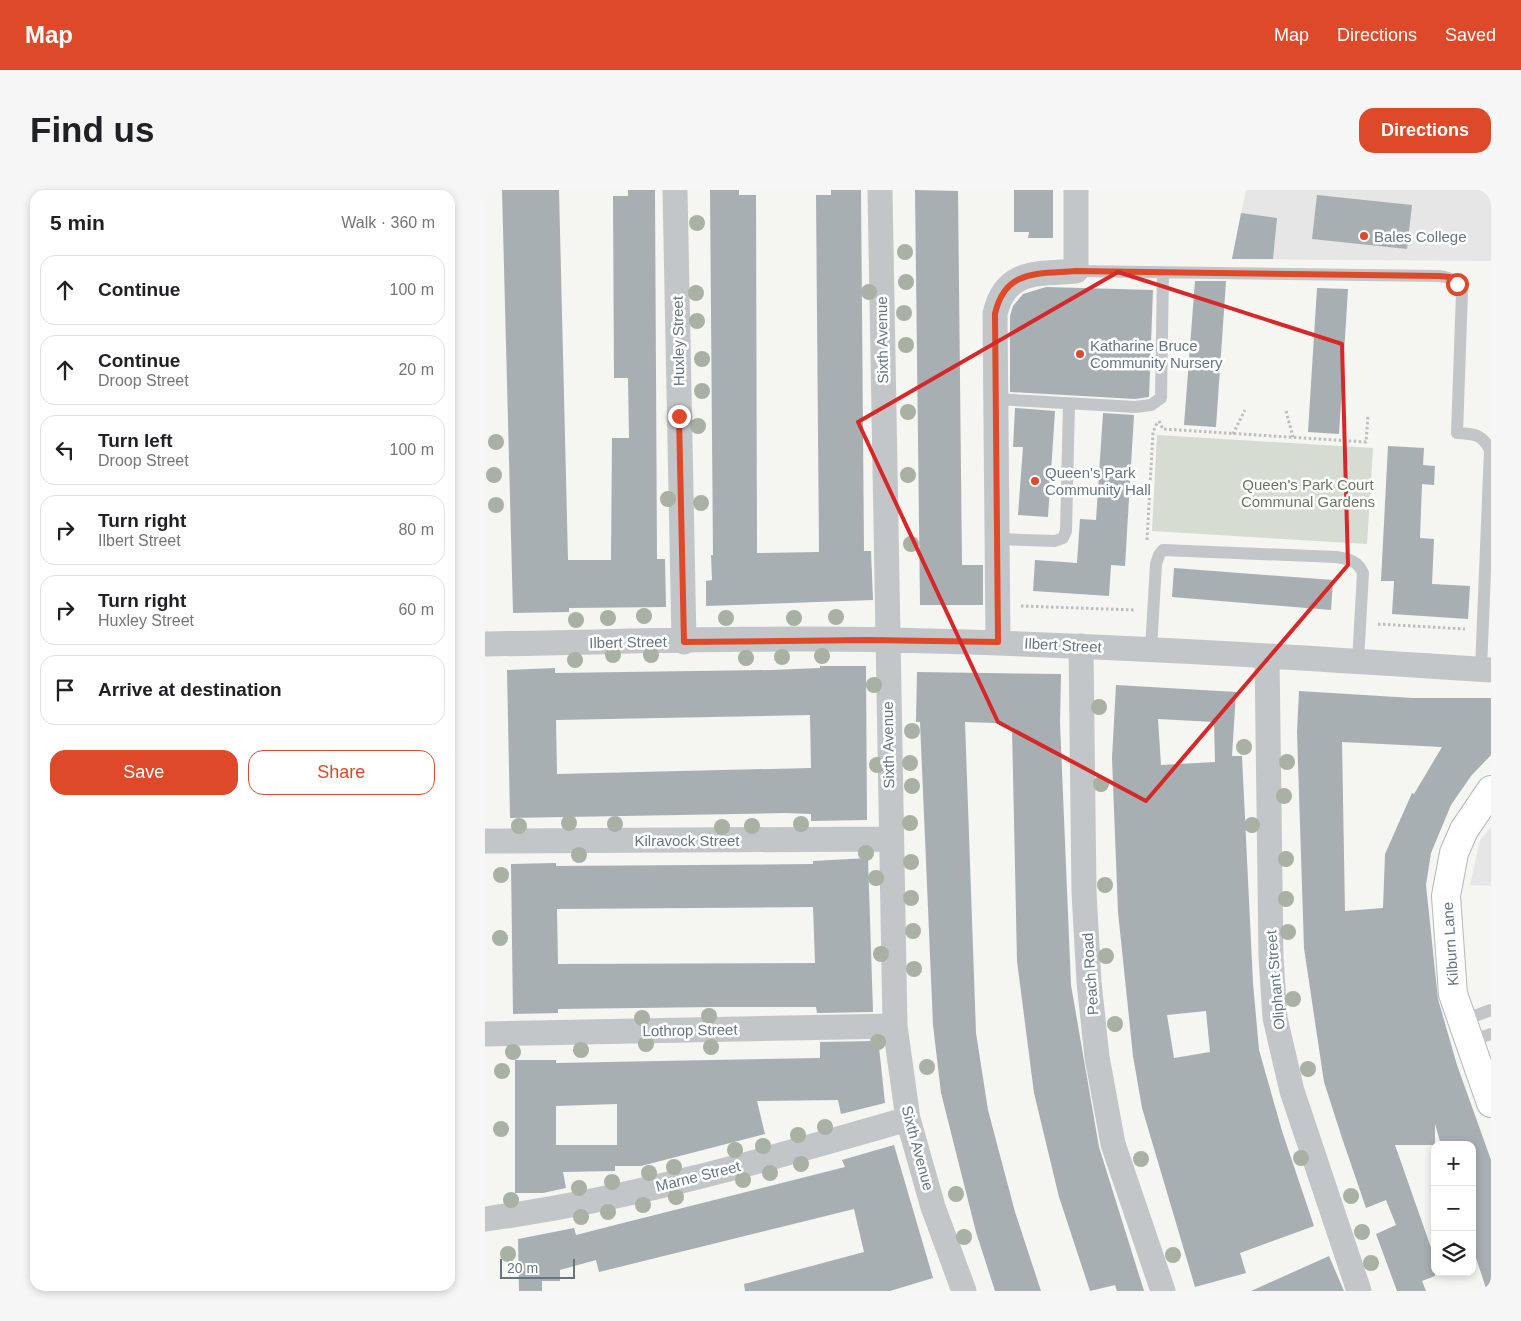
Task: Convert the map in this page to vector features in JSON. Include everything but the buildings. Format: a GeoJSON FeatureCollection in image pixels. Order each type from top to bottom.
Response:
{"type":"FeatureCollection","features":[{"type":"Feature","properties":{"kind":"main road","name":"Kilburn Lane"},"geometry":{"type":"LineString","coordinates":[[1491,790],[1464,830],[1454,853],[1446,896],[1453,994],[1473,1032],[1491,1103]]}},
{"type":"Feature","properties":{"kind":"street","name":"Huxley Street"},"geometry":{"type":"LineString","coordinates":[[675,190],[684,642]]}},
{"type":"Feature","properties":{"kind":"street","name":"Sixth Avenue"},"geometry":{"type":"LineString","coordinates":[[880,190],[890,839],[895,1026],[908,1119],[958,1289]]}},
{"type":"Feature","properties":{"kind":"street"},"geometry":{"type":"LineString","coordinates":[[998,642],[995,314],[998,299],[1006,287],[1018,278],[1031,274],[1075,271],[1076,190]]}},
{"type":"Feature","properties":{"kind":"street","name":"Ilbert Street"},"geometry":{"type":"LineString","coordinates":[[485,644],[887,640],[998,642],[1486,669]]}},
{"type":"Feature","properties":{"kind":"street","name":"Peach Road"},"geometry":{"type":"LineString","coordinates":[[1081,646],[1085,892],[1089,982],[1097,1057],[1113,1144],[1163,1291]]}},
{"type":"Feature","properties":{"kind":"street","name":"Oliphant Street"},"geometry":{"type":"LineString","coordinates":[[1267,656],[1271,957],[1275,1018],[1292,1091],[1359,1291]]}},
{"type":"Feature","properties":{"kind":"street","name":"Kilravock Street"},"geometry":{"type":"LineString","coordinates":[[485,841],[890,839]]}},
{"type":"Feature","properties":{"kind":"street","name":"Lothrop Street"},"geometry":{"type":"LineString","coordinates":[[485,1034],[895,1026]]}},
{"type":"Feature","properties":{"kind":"street","name":"Marne Street"},"geometry":{"type":"LineString","coordinates":[[485,1219],[606,1199],[792,1152],[908,1119]]}},
{"type":"Feature","properties":{"kind":"lane"},"geometry":{"type":"LineString","coordinates":[[1075,271],[1450,277],[1462,292],[1457,433],[1476,434],[1485,439],[1490,450],[1483,630],[1486,669]]}},
{"type":"Feature","properties":{"kind":"lane"},"geometry":{"type":"LineString","coordinates":[[995,400],[1135,407],[1151,405],[1161,398],[1163,272]]}},
{"type":"Feature","properties":{"kind":"lane"},"geometry":{"type":"LineString","coordinates":[[997,539],[1055,541],[1063,538],[1066,531],[1069,404]]}},
{"type":"Feature","properties":{"kind":"lane"},"geometry":{"type":"LineString","coordinates":[[1151,649],[1156,564],[1159,554],[1168,549],[1347,558],[1360,566],[1363,573],[1358,661]]}},
{"type":"Feature","properties":{"kind":"lane"},"geometry":{"type":"LineString","coordinates":[[1473,1032],[1491,1010]]}},
{"type":"Feature","properties":{"kind":"path"},"geometry":{"type":"LineString","coordinates":[[1151,405],[1163,429],[1366,442],[1367,416]]}},
{"type":"Feature","properties":{"kind":"path"},"geometry":{"type":"LineString","coordinates":[[1233,434],[1245,410]]}},
{"type":"Feature","properties":{"kind":"path"},"geometry":{"type":"LineString","coordinates":[[1286,411],[1293,436]]}},
{"type":"Feature","properties":{"kind":"path"},"geometry":{"type":"LineString","coordinates":[[1156,564],[1146,556],[1153,432],[1159,420]]}},
{"type":"Feature","properties":{"kind":"path"},"geometry":{"type":"LineString","coordinates":[[998,605],[1153,611]]}},
{"type":"Feature","properties":{"kind":"path"},"geometry":{"type":"LineString","coordinates":[[1361,623],[1483,630]]}},
{"type":"Feature","properties":{"kind":"highlighted area"},"geometry":{"type":"Polygon","coordinates":[[[1118,272],[1342,344],[1348,565],[1146,801],[998,722],[858,422],[1118,272]]]}},
{"type":"Feature","properties":{"kind":"shaded area","name":"Bales College"},"geometry":{"type":"Polygon","coordinates":[[[1246,190],[1491,190],[1491,261],[1232,259],[1246,190]]]}},
{"type":"Feature","properties":{"kind":"shaded area"},"geometry":{"type":"Polygon","coordinates":[[[1491,827],[1491,886],[1470,885],[1480,840],[1491,827]]]}},
{"type":"Feature","properties":{"kind":"green space","name":"Queen's Park Court Communal Gardens"},"geometry":{"type":"Polygon","coordinates":[[[1157,435],[1373,448],[1367,544],[1152,531],[1157,435]]]}},
{"type":"Feature","properties":{"kind":"place","name":"Bales College"},"geometry":{"type":"Point","coordinates":[1364,236]}},
{"type":"Feature","properties":{"kind":"place","name":"Katharine Bruce Community Nursery"},"geometry":{"type":"Point","coordinates":[1080,354]}},
{"type":"Feature","properties":{"kind":"place","name":"Queen's Park Community Hall"},"geometry":{"type":"Point","coordinates":[1035,481]}},
{"type":"Feature","properties":{"kind":"route"},"geometry":{"type":"LineString","coordinates":[[679,416],[684,642],[868,640],[998,642],[995,314],[998,299],[1006,287],[1018,278],[1031,274],[1075,271],[1439,276],[1450,277],[1457,284]]}}]}
